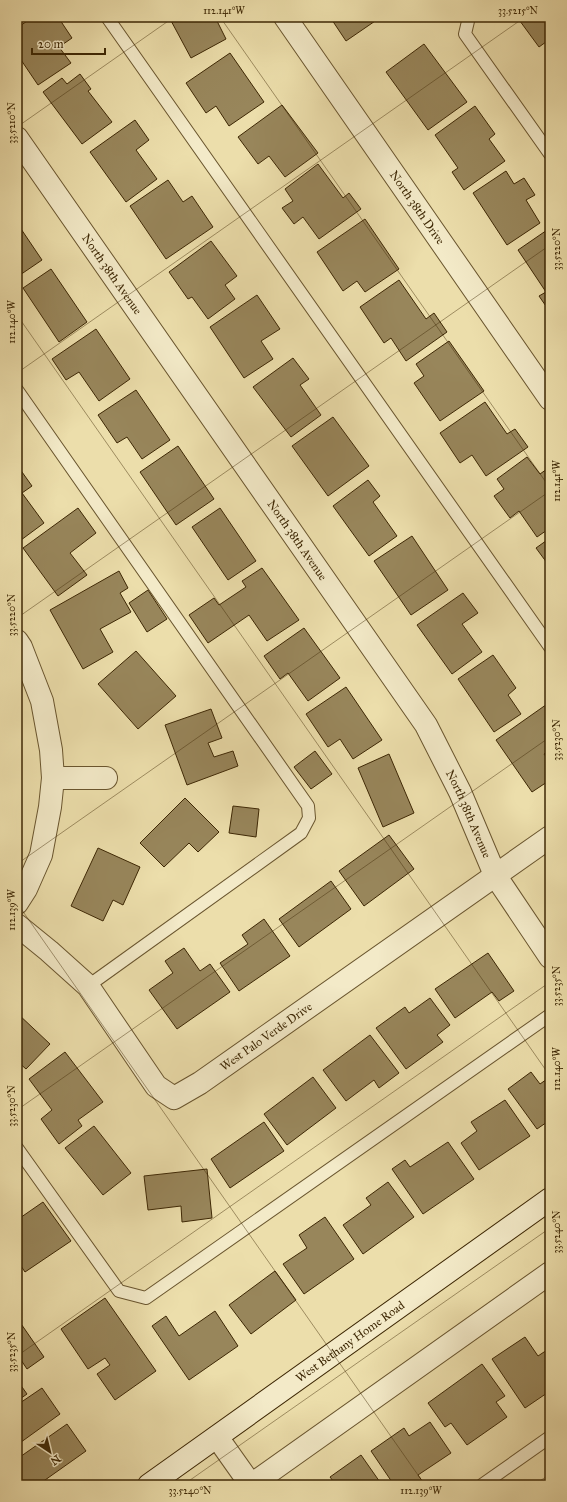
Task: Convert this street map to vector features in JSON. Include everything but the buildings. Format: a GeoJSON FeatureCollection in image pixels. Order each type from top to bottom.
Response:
{"type":"FeatureCollection","features":[{"type":"Feature","properties":{"kind":"street","name":"North 38th Drive"},"geometry":{"type":"LineString","coordinates":[[285,17],[550,399]]}},
{"type":"Feature","properties":{"kind":"street","name":"North 38th Avenue"},"geometry":{"type":"LineString","coordinates":[[17,138],[426,725],[460,792],[495,875],[550,957]]}},
{"type":"Feature","properties":{"kind":"street"},"geometry":{"type":"LineString","coordinates":[[17,641],[21,647],[42,700],[51,750],[53,778],[50,807],[41,855],[26,889],[17,903]]}},
{"type":"Feature","properties":{"kind":"street"},"geometry":{"type":"LineString","coordinates":[[53,778],[106,778]]}},
{"type":"Feature","properties":{"kind":"street","name":"West Palo Verde Drive"},"geometry":{"type":"LineString","coordinates":[[17,924],[88,986],[156,1086],[174,1098],[200,1083],[550,837]]}},
{"type":"Feature","properties":{"kind":"street","name":"West Bethany Home Road"},"geometry":{"type":"LineString","coordinates":[[149,1485],[217,1438],[550,1199]]}},
{"type":"Feature","properties":{"kind":"street"},"geometry":{"type":"LineString","coordinates":[[217,1438],[251,1485],[550,1273]]}},
{"type":"Feature","properties":{"kind":"lane"},"geometry":{"type":"LineString","coordinates":[[107,17],[550,647]]}},
{"type":"Feature","properties":{"kind":"lane"},"geometry":{"type":"LineString","coordinates":[[468,17],[465,34],[550,154]]}},
{"type":"Feature","properties":{"kind":"lane"},"geometry":{"type":"LineString","coordinates":[[17,390],[302,794],[308,806],[309,818],[301,833],[88,986]]}},
{"type":"Feature","properties":{"kind":"lane"},"geometry":{"type":"LineString","coordinates":[[17,1148],[119,1291],[146,1298],[550,1015]]}},
{"type":"Feature","properties":{"kind":"lane"},"geometry":{"type":"LineString","coordinates":[[482,1485],[550,1437]]}}]}
